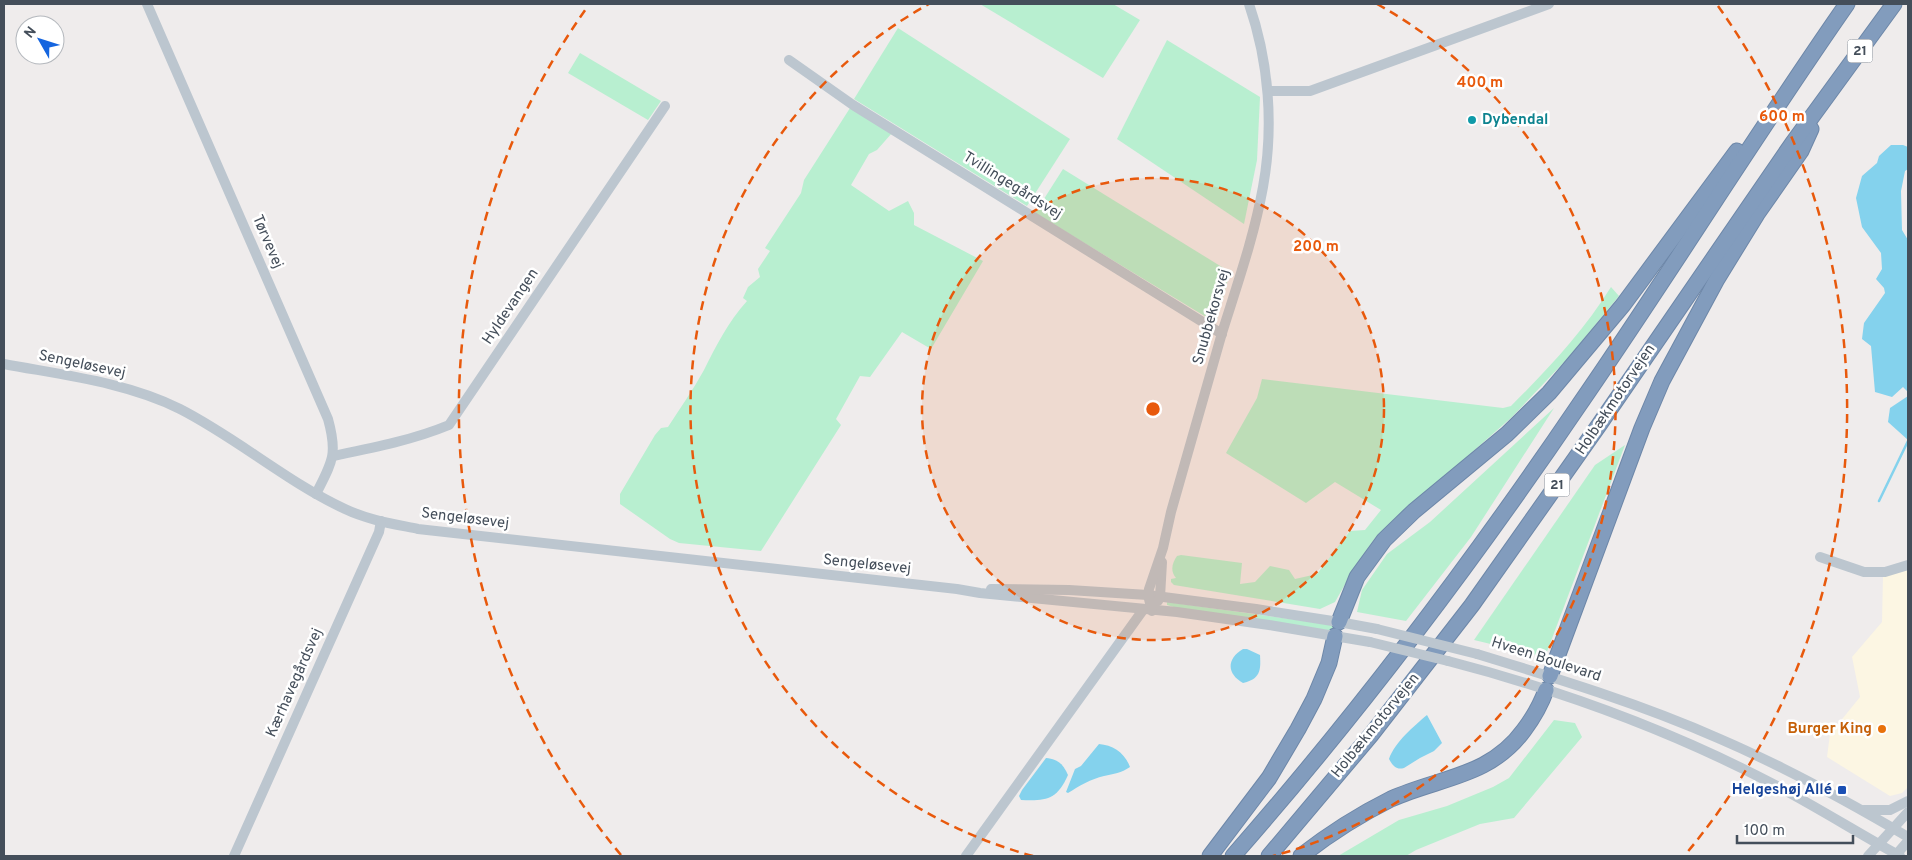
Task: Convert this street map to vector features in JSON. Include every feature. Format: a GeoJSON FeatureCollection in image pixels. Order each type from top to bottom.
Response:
{"type":"FeatureCollection","features":[{"type":"Feature","properties":{"kind":"highway","name":"Holbækmotorvejen"},"geometry":{"type":"LineString","coordinates":[[1232,856],[1347,719],[1448,588],[1576,410],[1781,98],[1846,4]]}},
{"type":"Feature","properties":{"kind":"highway","name":"Holbækmotorvejen"},"geometry":{"type":"LineString","coordinates":[[1269,856],[1371,735],[1472,605],[1717,251],[1894,4]]}},
{"type":"Feature","properties":{"kind":"highway"},"geometry":{"type":"LineString","coordinates":[[1210,856],[1269,778],[1298,729],[1314,699],[1328,663],[1337,629],[1358,576],[1384,540],[1414,512],[1507,434],[1549,393],[1623,305],[1729,161],[1781,98]]}},
{"type":"Feature","properties":{"kind":"highway"},"geometry":{"type":"LineString","coordinates":[[1301,856],[1331,832],[1392,799],[1477,769],[1497,758],[1517,739],[1530,722],[1548,683],[1642,428],[1662,382],[1717,279],[1757,214],[1801,151],[1825,98]]}},
{"type":"Feature","properties":{"kind":"street","name":"Tørvevej"},"geometry":{"type":"LineString","coordinates":[[147,4],[328,419],[333,438],[333,456],[316,494]]}},
{"type":"Feature","properties":{"kind":"street","name":"Snubbekorsvej"},"geometry":{"type":"LineString","coordinates":[[1148,596],[1252,234],[1263,186],[1268,148],[1268,91],[1263,55],[1249,4]]}},
{"type":"Feature","properties":{"kind":"street"},"geometry":{"type":"LineString","coordinates":[[1268,91],[1310,91],[1549,4]]}},
{"type":"Feature","properties":{"kind":"street","name":"Tvillingegårdsvej"},"geometry":{"type":"LineString","coordinates":[[789,60],[853,106],[1222,334]]}},
{"type":"Feature","properties":{"kind":"street","name":"Hyldevangen"},"geometry":{"type":"LineString","coordinates":[[333,456],[375,447],[449,425],[665,106]]}},
{"type":"Feature","properties":{"kind":"street","name":"Sengeløsevej"},"geometry":{"type":"LineString","coordinates":[[4,364],[107,384],[172,406],[316,494],[346,510],[380,522],[418,530],[1147,610]]}},
{"type":"Feature","properties":{"kind":"street","name":"Kærhavegårdsvej"},"geometry":{"type":"LineString","coordinates":[[234,856],[379,532],[380,522]]}},
{"type":"Feature","properties":{"kind":"street","name":"Snubbekorsvej"},"geometry":{"type":"LineString","coordinates":[[1147,610],[1160,597],[1163,548]]}},
{"type":"Feature","properties":{"kind":"street"},"geometry":{"type":"LineString","coordinates":[[1820,557],[1864,572],[1885,572],[1908,565]]}},
{"type":"Feature","properties":{"kind":"street","name":"Sengeløsevej"},"geometry":{"type":"LineString","coordinates":[[957,589],[1069,590],[1148,596]]}},
{"type":"Feature","properties":{"kind":"street"},"geometry":{"type":"LineString","coordinates":[[966,856],[1147,610],[1148,596]]}},
{"type":"Feature","properties":{"kind":"street","name":"Hveen Boulevard"},"geometry":{"type":"LineString","coordinates":[[1148,596],[1337,629],[1370,642],[1634,704],[1720,738],[1799,776],[1908,837]]}},
{"type":"Feature","properties":{"kind":"street","name":"Hveen Boulevard"},"geometry":{"type":"LineString","coordinates":[[1147,610],[1269,624],[1337,629],[1377,629],[1477,654],[1719,758],[1776,786],[1897,856]]}},
{"type":"Feature","properties":{"kind":"street"},"geometry":{"type":"LineString","coordinates":[[1862,810],[1890,810],[1908,801]]}},
{"type":"Feature","properties":{"kind":"street"},"geometry":{"type":"LineString","coordinates":[[1868,856],[1908,812]]}},
{"type":"Feature","properties":{"kind":"street"},"geometry":{"type":"LineString","coordinates":[[1897,856],[1908,841]]}},
{"type":"Feature","properties":{"kind":"shaded area"},"geometry":{"type":"Polygon","coordinates":[[[1908,569],[1908,787],[1902,793],[1890,796],[1827,757],[1830,734],[1860,697],[1852,657],[1882,622],[1883,576],[1908,569]]]}},
{"type":"Feature","properties":{"kind":"green space"},"geometry":{"type":"Polygon","coordinates":[[[980,4],[1113,4],[1140,20],[1103,78],[980,4]]]}},
{"type":"Feature","properties":{"kind":"green space"},"geometry":{"type":"Polygon","coordinates":[[[898,28],[1070,139],[1027,206],[854,99],[898,28]]]}},
{"type":"Feature","properties":{"kind":"green space"},"geometry":{"type":"Polygon","coordinates":[[[1167,40],[1260,97],[1257,160],[1244,224],[1117,139],[1167,40]]]}},
{"type":"Feature","properties":{"kind":"green space"},"geometry":{"type":"Polygon","coordinates":[[[580,53],[661,101],[648,120],[568,73],[580,53]]]}},
{"type":"Feature","properties":{"kind":"green space"},"geometry":{"type":"Polygon","coordinates":[[[850,108],[892,133],[877,150],[869,154],[851,185],[889,211],[908,201],[914,213],[914,225],[983,261],[931,349],[902,332],[870,377],[860,376],[836,419],[841,425],[761,551],[679,543],[670,539],[620,504],[620,494],[655,435],[661,428],[668,427],[700,377],[728,326],[747,301],[743,298],[748,287],[760,277],[758,269],[770,251],[765,248],[801,193],[804,180],[850,108]]]}},
{"type":"Feature","properties":{"kind":"green space"},"geometry":{"type":"Polygon","coordinates":[[[1063,169],[1230,272],[1216,323],[1035,213],[1063,169]]]}},
{"type":"Feature","properties":{"kind":"green space"},"geometry":{"type":"Polygon","coordinates":[[[1611,287],[1619,296],[1567,359],[1512,417],[1375,538],[1356,565],[1335,602],[1320,609],[1174,585],[1171,582],[1171,579],[1176,578],[1172,570],[1174,561],[1177,556],[1181,555],[1242,563],[1240,584],[1255,582],[1270,566],[1289,570],[1295,579],[1317,574],[1350,531],[1365,530],[1381,510],[1335,482],[1306,503],[1226,453],[1257,398],[1262,379],[1503,408],[1511,406],[1564,349],[1589,319],[1611,287]]]}},
{"type":"Feature","properties":{"kind":"green space"},"geometry":{"type":"Polygon","coordinates":[[[1554,408],[1471,537],[1406,621],[1357,612],[1362,590],[1387,554],[1430,522],[1554,408]]]}},
{"type":"Feature","properties":{"kind":"green space"},"geometry":{"type":"Polygon","coordinates":[[[1625,445],[1545,657],[1474,640],[1595,465],[1625,445]]]}},
{"type":"Feature","properties":{"kind":"green space"},"geometry":{"type":"Polygon","coordinates":[[[1167,602],[1333,625],[1334,631],[1184,610],[1167,605],[1167,602]]]}},
{"type":"Feature","properties":{"kind":"green space"},"geometry":{"type":"Polygon","coordinates":[[[1554,720],[1575,723],[1582,737],[1514,818],[1480,824],[1416,850],[1406,856],[1338,856],[1399,820],[1447,806],[1493,787],[1509,778],[1554,720]]]}},
{"type":"Feature","properties":{"kind":"water"},"geometry":{"type":"Polygon","coordinates":[[[1891,145],[1908,147],[1908,169],[1905,171],[1901,191],[1902,230],[1908,240],[1908,392],[1903,387],[1892,397],[1875,392],[1871,346],[1862,339],[1864,323],[1885,293],[1884,288],[1876,279],[1882,269],[1881,253],[1862,227],[1856,198],[1862,176],[1877,163],[1879,156],[1891,145]]]}},
{"type":"Feature","properties":{"kind":"water"},"geometry":{"type":"Polygon","coordinates":[[[1908,396],[1908,440],[1888,422],[1890,408],[1908,396]]]}},
{"type":"Feature","properties":{"kind":"water"},"geometry":{"type":"Polygon","coordinates":[[[1243,649],[1260,655],[1260,670],[1256,677],[1243,683],[1231,671],[1231,662],[1237,653],[1243,649]]]}},
{"type":"Feature","properties":{"kind":"water"},"geometry":{"type":"Polygon","coordinates":[[[1427,715],[1442,743],[1434,751],[1404,768],[1395,767],[1389,759],[1396,746],[1427,715]]]}},
{"type":"Feature","properties":{"kind":"water"},"geometry":{"type":"Polygon","coordinates":[[[1099,744],[1109,746],[1118,751],[1130,767],[1124,771],[1094,779],[1068,793],[1066,792],[1075,769],[1081,766],[1099,744]]]}},
{"type":"Feature","properties":{"kind":"water"},"geometry":{"type":"Polygon","coordinates":[[[1046,758],[1060,763],[1068,775],[1060,790],[1044,799],[1021,800],[1019,796],[1022,790],[1046,758]]]}},
{"type":"Feature","properties":{"kind":"waterway"},"geometry":{"type":"LineString","coordinates":[[1879,501],[1908,441]]}},
{"type":"Feature","properties":{"kind":"place","name":"Dybendal"},"geometry":{"type":"Point","coordinates":[1472,120]}},
{"type":"Feature","properties":{"kind":"place","name":"Burger King"},"geometry":{"type":"Point","coordinates":[1882,729]}},
{"type":"Feature","properties":{"kind":"place","name":"Helgeshøj Allé"},"geometry":{"type":"Point","coordinates":[1842,790]}}]}
